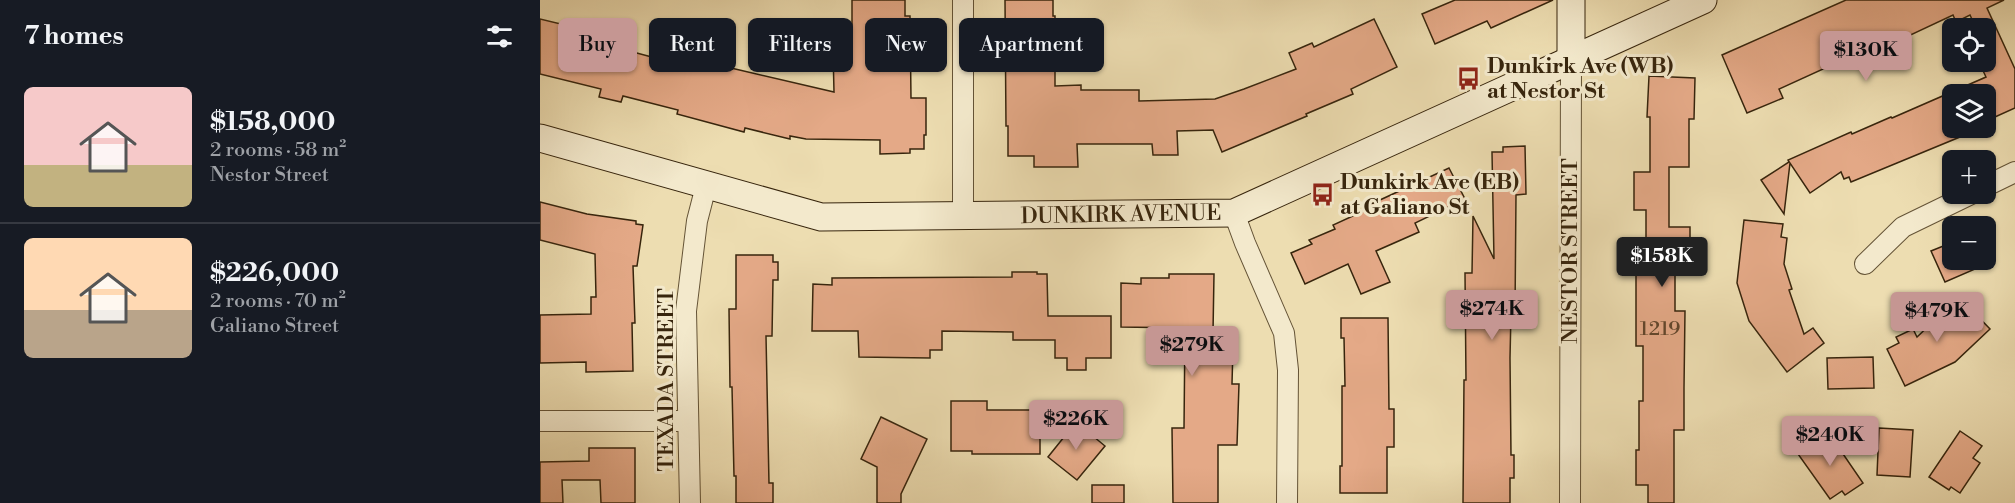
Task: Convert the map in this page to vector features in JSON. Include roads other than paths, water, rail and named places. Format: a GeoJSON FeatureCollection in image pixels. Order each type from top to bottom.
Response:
{"type":"FeatureCollection","features":[{"type":"Feature","properties":{"kind":"street"},"geometry":{"type":"LineString","coordinates":[[963,0],[963,217]]}},
{"type":"Feature","properties":{"kind":"street","name":"NESTOR STREET"},"geometry":{"type":"LineString","coordinates":[[1570,503],[1571,0]]}},
{"type":"Feature","properties":{"kind":"street","name":"DUNKIRK AVENUE"},"geometry":{"type":"LineString","coordinates":[[540,138],[821,217],[1234,213],[1703,0]]}},
{"type":"Feature","properties":{"kind":"street"},"geometry":{"type":"LineString","coordinates":[[1996,181],[2015,172]]}},
{"type":"Feature","properties":{"kind":"street","name":"TEXADA STREET"},"geometry":{"type":"LineString","coordinates":[[690,503],[686,310],[697,221],[706,186]]}},
{"type":"Feature","properties":{"kind":"street"},"geometry":{"type":"LineString","coordinates":[[1865,264],[1903,227],[1950,204]]}},
{"type":"Feature","properties":{"kind":"street"},"geometry":{"type":"LineString","coordinates":[[1234,213],[1284,333],[1288,370],[1287,503]]}},
{"type":"Feature","properties":{"kind":"street"},"geometry":{"type":"LineString","coordinates":[[540,421],[688,422]]}},
{"type":"Feature","properties":{"kind":"place","name":"Dunkirk Ave (WB) at Nestor St"},"geometry":{"type":"Point","coordinates":[1469,79]}},
{"type":"Feature","properties":{"kind":"place","name":"Dunkirk Ave (EB) at Galiano St"},"geometry":{"type":"Point","coordinates":[1322,195]}}]}
